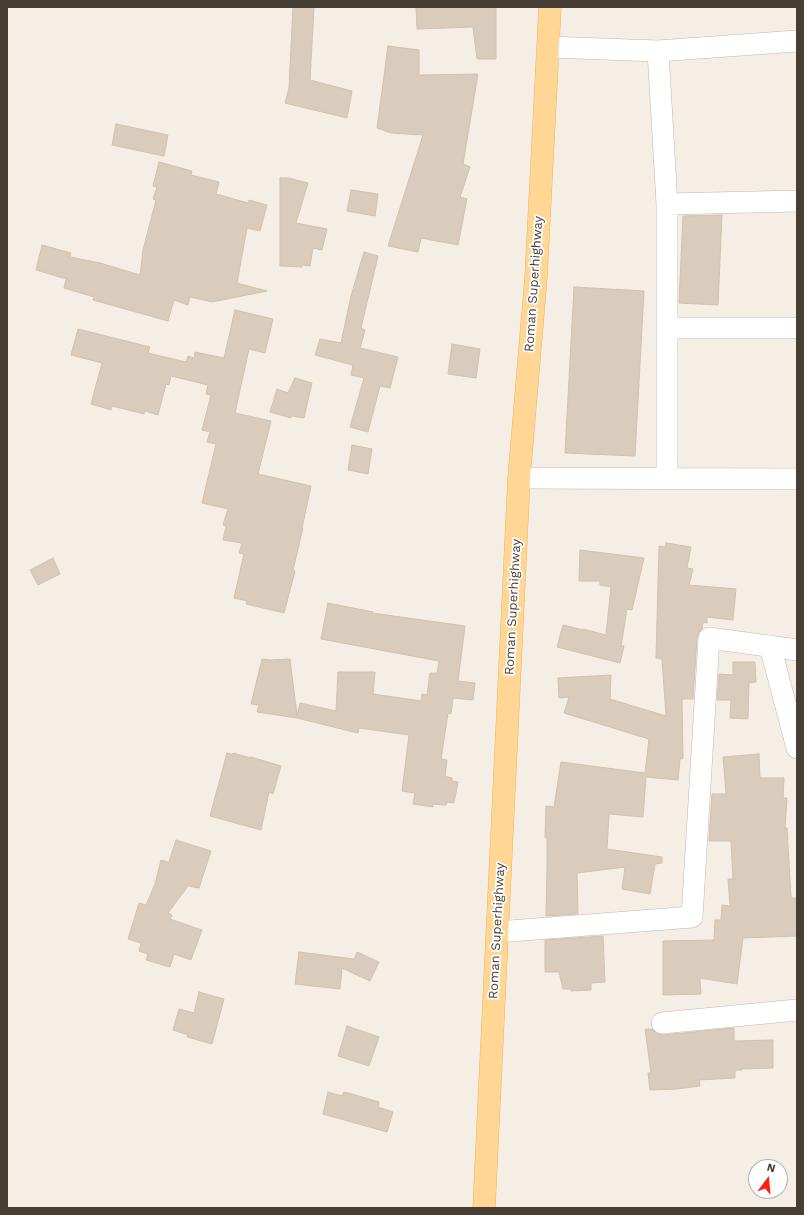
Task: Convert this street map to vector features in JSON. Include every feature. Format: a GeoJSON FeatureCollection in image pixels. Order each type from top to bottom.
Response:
{"type":"FeatureCollection","features":[{"type":"Feature","properties":{"kind":"main road","name":"Roman Superhighway"},"geometry":{"type":"LineString","coordinates":[[484,1208],[519,478],[536,277],[550,7]]}},
{"type":"Feature","properties":{"kind":"street"},"geometry":{"type":"LineString","coordinates":[[548,47],[658,52],[797,41]]}},
{"type":"Feature","properties":{"kind":"street"},"geometry":{"type":"LineString","coordinates":[[658,52],[667,204],[667,479]]}},
{"type":"Feature","properties":{"kind":"street"},"geometry":{"type":"LineString","coordinates":[[667,204],[797,201]]}},
{"type":"Feature","properties":{"kind":"street"},"geometry":{"type":"LineString","coordinates":[[668,328],[797,328]]}},
{"type":"Feature","properties":{"kind":"street"},"geometry":{"type":"LineString","coordinates":[[519,478],[797,479]]}},
{"type":"Feature","properties":{"kind":"street"},"geometry":{"type":"LineString","coordinates":[[497,932],[692,917],[709,638],[797,650]]}},
{"type":"Feature","properties":{"kind":"street"},"geometry":{"type":"LineString","coordinates":[[770,646],[797,748]]}},
{"type":"Feature","properties":{"kind":"street"},"geometry":{"type":"LineString","coordinates":[[662,1023],[797,1010]]}},
{"type":"Feature","properties":{"kind":"building"},"geometry":{"type":"Polygon","coordinates":[[[293,7],[314,7],[310,80],[352,91],[347,118],[285,103],[289,88],[293,7]]]}},
{"type":"Feature","properties":{"kind":"building"},"geometry":{"type":"Polygon","coordinates":[[[416,7],[496,7],[496,59],[477,59],[473,27],[417,29],[416,7]]]}},
{"type":"Feature","properties":{"kind":"building"},"geometry":{"type":"Polygon","coordinates":[[[388,46],[419,50],[419,75],[478,74],[463,164],[470,167],[460,197],[467,199],[458,245],[421,238],[418,252],[388,246],[423,135],[391,133],[377,128],[388,46]]]}},
{"type":"Feature","properties":{"kind":"building"},"geometry":{"type":"Polygon","coordinates":[[[116,124],[168,135],[164,156],[112,145],[116,124]]]}},
{"type":"Feature","properties":{"kind":"building"},"geometry":{"type":"Polygon","coordinates":[[[159,162],[192,171],[191,175],[219,182],[216,194],[248,203],[249,200],[267,205],[260,231],[247,228],[237,283],[267,291],[212,302],[190,297],[188,305],[174,300],[168,321],[93,300],[94,297],[64,288],[66,279],[36,270],[42,245],[71,253],[70,257],[100,263],[140,275],[143,250],[156,200],[153,199],[157,187],[153,186],[159,162]]]}},
{"type":"Feature","properties":{"kind":"building"},"geometry":{"type":"Polygon","coordinates":[[[280,178],[289,178],[308,183],[296,223],[327,229],[322,250],[313,248],[310,266],[280,266],[280,178]]]}},
{"type":"Feature","properties":{"kind":"building"},"geometry":{"type":"Polygon","coordinates":[[[351,190],[378,194],[375,216],[347,211],[351,190]]]}},
{"type":"Feature","properties":{"kind":"building"},"geometry":{"type":"Polygon","coordinates":[[[722,215],[718,305],[679,303],[683,216],[722,215]]]}},
{"type":"Feature","properties":{"kind":"building"},"geometry":{"type":"Polygon","coordinates":[[[364,252],[378,256],[361,328],[365,330],[360,348],[398,357],[390,388],[380,386],[368,432],[350,427],[364,378],[351,375],[353,365],[315,355],[320,339],[341,343],[351,296],[364,252]]]}},
{"type":"Feature","properties":{"kind":"building"},"geometry":{"type":"Polygon","coordinates":[[[574,287],[644,291],[635,456],[565,453],[574,287]]]}},
{"type":"Feature","properties":{"kind":"building"},"geometry":{"type":"Polygon","coordinates":[[[235,310],[273,319],[265,353],[249,349],[235,413],[271,421],[258,474],[311,486],[293,570],[295,571],[284,613],[246,604],[247,601],[234,598],[244,554],[239,553],[242,543],[223,540],[226,526],[223,525],[228,509],[202,503],[216,444],[207,442],[210,432],[202,430],[211,395],[206,394],[208,385],[171,376],[169,385],[166,384],[158,415],[145,411],[144,414],[112,406],[111,410],[91,404],[102,363],[71,355],[78,329],[150,347],[148,353],[186,362],[188,356],[194,358],[195,352],[224,358],[235,310]]]}},
{"type":"Feature","properties":{"kind":"building"},"geometry":{"type":"Polygon","coordinates":[[[452,344],[480,349],[476,378],[448,374],[452,344]]]}},
{"type":"Feature","properties":{"kind":"building"},"geometry":{"type":"Polygon","coordinates":[[[295,378],[312,383],[304,418],[291,416],[291,418],[270,412],[277,389],[288,393],[295,378]]]}},
{"type":"Feature","properties":{"kind":"building"},"geometry":{"type":"Polygon","coordinates":[[[352,445],[372,449],[368,474],[348,470],[352,445]]]}},
{"type":"Feature","properties":{"kind":"building"},"geometry":{"type":"Polygon","coordinates":[[[666,543],[691,547],[687,568],[693,569],[689,585],[736,589],[733,620],[707,617],[707,623],[703,622],[702,629],[697,637],[693,699],[682,699],[683,759],[680,759],[678,780],[646,777],[643,817],[609,814],[607,849],[662,857],[662,863],[655,864],[650,894],[622,889],[625,867],[577,873],[578,914],[546,916],[546,806],[554,807],[561,762],[645,773],[649,739],[564,713],[569,697],[559,698],[558,678],[611,675],[610,699],[666,716],[662,659],[656,658],[659,546],[665,547],[666,543]]]}},
{"type":"Feature","properties":{"kind":"building"},"geometry":{"type":"Polygon","coordinates":[[[580,550],[644,558],[632,610],[627,609],[621,646],[624,646],[620,663],[557,647],[563,625],[606,635],[611,587],[600,585],[600,581],[579,581],[580,550]]]}},
{"type":"Feature","properties":{"kind":"building"},"geometry":{"type":"Polygon","coordinates":[[[53,558],[60,574],[38,585],[30,570],[53,558]]]}},
{"type":"Feature","properties":{"kind":"building"},"geometry":{"type":"Polygon","coordinates":[[[328,603],[373,612],[372,613],[465,626],[458,681],[475,683],[473,700],[453,698],[451,714],[448,713],[441,759],[447,760],[445,776],[452,778],[452,781],[458,782],[454,803],[447,802],[446,805],[433,804],[433,807],[413,804],[415,793],[402,791],[409,735],[359,728],[358,733],[297,718],[257,712],[259,705],[251,704],[262,659],[290,659],[297,715],[300,703],[336,711],[338,672],[375,672],[373,694],[421,701],[422,694],[427,695],[430,673],[437,673],[439,661],[321,639],[328,603]]]}},
{"type":"Feature","properties":{"kind":"building"},"geometry":{"type":"Polygon","coordinates":[[[733,662],[755,662],[756,682],[749,683],[748,719],[730,718],[731,700],[717,700],[719,674],[733,675],[733,662]]]}},
{"type":"Feature","properties":{"kind":"building"},"geometry":{"type":"Polygon","coordinates":[[[227,753],[251,757],[281,766],[273,794],[269,792],[261,830],[210,816],[227,753]]]}},
{"type":"Feature","properties":{"kind":"building"},"geometry":{"type":"Polygon","coordinates":[[[759,754],[760,778],[784,778],[783,798],[787,798],[785,828],[787,828],[791,898],[797,898],[797,936],[743,938],[737,984],[700,978],[701,994],[663,995],[663,941],[714,940],[715,920],[721,920],[722,905],[730,906],[728,879],[733,879],[731,841],[709,841],[712,794],[726,794],[723,757],[759,754]]]}},
{"type":"Feature","properties":{"kind":"building"},"geometry":{"type":"Polygon","coordinates":[[[176,840],[211,851],[199,888],[188,886],[168,913],[172,915],[170,919],[202,930],[191,960],[174,954],[170,967],[146,960],[148,954],[139,951],[141,943],[128,939],[139,903],[146,905],[155,884],[161,860],[169,862],[176,840]]]}},
{"type":"Feature","properties":{"kind":"building"},"geometry":{"type":"Polygon","coordinates":[[[603,936],[605,982],[591,983],[591,990],[571,991],[571,989],[563,989],[559,972],[545,972],[545,940],[603,936]]]}},
{"type":"Feature","properties":{"kind":"building"},"geometry":{"type":"Polygon","coordinates":[[[299,952],[354,959],[357,952],[379,962],[370,981],[342,968],[340,989],[295,984],[299,952]]]}},
{"type":"Feature","properties":{"kind":"building"},"geometry":{"type":"Polygon","coordinates":[[[199,992],[224,999],[212,1044],[187,1037],[188,1035],[173,1030],[179,1009],[194,1013],[199,992]]]}},
{"type":"Feature","properties":{"kind":"building"},"geometry":{"type":"Polygon","coordinates":[[[347,1026],[379,1037],[369,1066],[338,1056],[347,1026]]]}},
{"type":"Feature","properties":{"kind":"building"},"geometry":{"type":"Polygon","coordinates":[[[734,1028],[734,1041],[773,1040],[773,1068],[735,1070],[735,1078],[699,1080],[700,1086],[650,1090],[648,1073],[651,1073],[645,1029],[652,1029],[657,1034],[663,1035],[734,1028]]]}},
{"type":"Feature","properties":{"kind":"building"},"geometry":{"type":"Polygon","coordinates":[[[328,1092],[342,1096],[344,1092],[379,1102],[378,1107],[393,1112],[387,1132],[323,1114],[328,1092]]]}}]}
